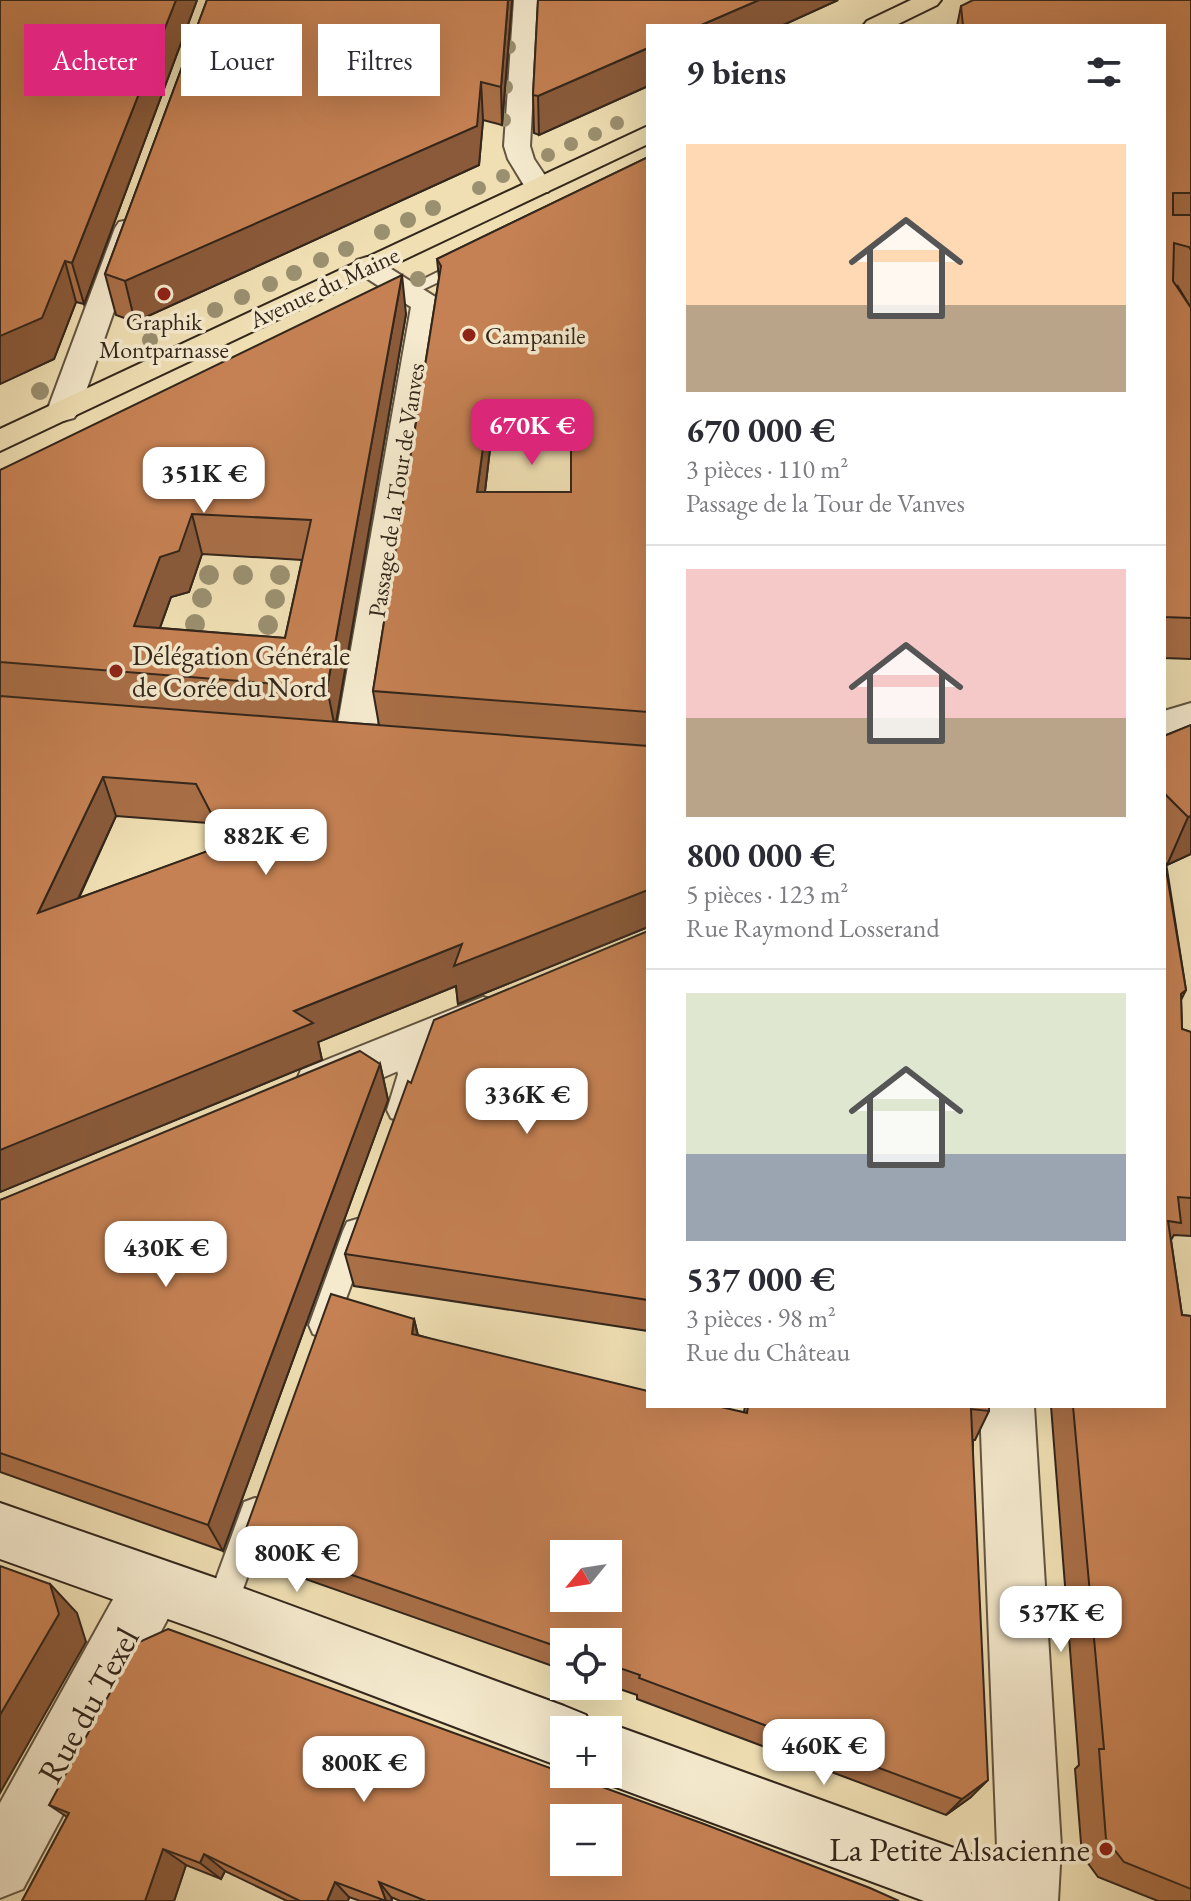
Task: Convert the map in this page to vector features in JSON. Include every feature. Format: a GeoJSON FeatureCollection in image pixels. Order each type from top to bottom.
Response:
{"type":"FeatureCollection","features":[{"type":"Feature","properties":{"kind":"main road"},"geometry":{"type":"LineString","coordinates":[[880,24],[929,0]]}},
{"type":"Feature","properties":{"kind":"main road","name":"Avenue du Maine"},"geometry":{"type":"LineString","coordinates":[[0,441],[646,135]]}},
{"type":"Feature","properties":{"kind":"street"},"geometry":{"type":"LineString","coordinates":[[526,0],[517,146],[521,159],[538,186]]}},
{"type":"Feature","properties":{"kind":"street"},"geometry":{"type":"LineString","coordinates":[[63,411],[137,206]]}},
{"type":"Feature","properties":{"kind":"street","name":"Passage de la Tour de Vanves"},"geometry":{"type":"LineString","coordinates":[[354,746],[426,304],[393,298],[367,266]]}},
{"type":"Feature","properties":{"kind":"street"},"geometry":{"type":"LineString","coordinates":[[1166,724],[1191,717]]}},
{"type":"Feature","properties":{"kind":"street"},"geometry":{"type":"LineString","coordinates":[[274,1103],[518,1000]]}},
{"type":"Feature","properties":{"kind":"street"},"geometry":{"type":"LineString","coordinates":[[1007,1408],[1029,1847],[1026,1901]]}},
{"type":"Feature","properties":{"kind":"street"},"geometry":{"type":"LineString","coordinates":[[0,1531],[221,1609],[550,1732]]}},
{"type":"Feature","properties":{"kind":"street","name":"Rue du Texel"},"geometry":{"type":"LineString","coordinates":[[0,1866],[153,1586]]}},
{"type":"Feature","properties":{"kind":"street"},"geometry":{"type":"LineString","coordinates":[[622,1759],[1012,1901]]}},
{"type":"Feature","properties":{"kind":"lane","name":"Avenue du Maine"},"geometry":{"type":"LineString","coordinates":[[393,298],[477,257]]}},
{"type":"Feature","properties":{"kind":"lane"},"geometry":{"type":"LineString","coordinates":[[393,1132],[411,1074],[403,1048]]}},
{"type":"Feature","properties":{"kind":"lane"},"geometry":{"type":"LineString","coordinates":[[313,1353],[366,1205]]}},
{"type":"Feature","properties":{"kind":"lane"},"geometry":{"type":"LineString","coordinates":[[221,1609],[265,1485]]}},
{"type":"Feature","properties":{"kind":"building"},"geometry":{"type":"Polygon","coordinates":[[[0,0],[176,0],[165,28],[165,24],[24,24],[24,96],[138,96],[72,263],[65,261],[42,318],[0,336],[0,0]]]}},
{"type":"Feature","properties":{"kind":"building"},"geometry":{"type":"Polygon","coordinates":[[[207,0],[508,0],[501,87],[481,82],[477,126],[125,281],[105,274],[181,70],[181,96],[302,96],[302,24],[198,24],[207,0]]]}},
{"type":"Feature","properties":{"kind":"building"},"geometry":{"type":"Polygon","coordinates":[[[538,0],[759,0],[704,24],[646,24],[646,49],[538,96],[533,95],[538,0]]]}},
{"type":"Feature","properties":{"kind":"building"},"geometry":{"type":"Polygon","coordinates":[[[973,0],[1191,0],[1191,193],[1173,193],[1173,215],[1191,215],[1191,250],[1174,243],[1173,281],[1191,308],[1191,618],[1166,617],[1166,24],[963,24],[961,6],[973,0]]]}},
{"type":"Feature","properties":{"kind":"building"},"geometry":{"type":"Polygon","coordinates":[[[646,158],[646,712],[373,691],[441,266],[437,259],[646,158]],[[488,410],[477,492],[571,492],[571,410],[488,410]]]}},
{"type":"Feature","properties":{"kind":"building"},"geometry":{"type":"Polygon","coordinates":[[[402,275],[327,688],[0,662],[0,470],[402,275]],[[192,514],[179,551],[160,557],[134,626],[285,638],[311,520],[192,514]]]}},
{"type":"Feature","properties":{"kind":"building"},"geometry":{"type":"Polygon","coordinates":[[[0,696],[646,746],[646,891],[454,966],[462,944],[294,1011],[313,1023],[0,1150],[0,696]],[[103,777],[38,913],[227,844],[196,784],[103,777]]]}},
{"type":"Feature","properties":{"kind":"building"},"geometry":{"type":"Polygon","coordinates":[[[1191,725],[1191,816],[1188,817],[1166,795],[1166,735],[1191,725]]]}},
{"type":"Feature","properties":{"kind":"building"},"geometry":{"type":"Polygon","coordinates":[[[1166,869],[1186,990],[1181,994],[1182,1029],[1191,1032],[1191,1198],[1178,1197],[1181,1223],[1168,1221],[1182,1315],[1191,1316],[1191,1889],[1124,1862],[1106,1839],[1099,1749],[1104,1749],[1073,1408],[1166,1408],[1166,869]]]}},
{"type":"Feature","properties":{"kind":"building"},"geometry":{"type":"Polygon","coordinates":[[[646,932],[646,1300],[345,1254],[408,1081],[411,1083],[434,1020],[646,932]]]}},
{"type":"Feature","properties":{"kind":"building"},"geometry":{"type":"Polygon","coordinates":[[[360,1051],[380,1064],[208,1525],[0,1453],[0,1200],[360,1051]]]}},
{"type":"Feature","properties":{"kind":"building"},"geometry":{"type":"Polygon","coordinates":[[[331,1294],[414,1319],[412,1334],[646,1391],[646,1408],[726,1408],[747,1413],[748,1408],[989,1408],[989,1411],[971,1409],[988,1780],[962,1799],[639,1678],[640,1675],[622,1669],[622,1628],[550,1628],[550,1644],[243,1537],[331,1294]]]}},
{"type":"Feature","properties":{"kind":"building"},"geometry":{"type":"Polygon","coordinates":[[[0,1566],[50,1584],[59,1614],[0,1715],[0,1566]]]}},
{"type":"Feature","properties":{"kind":"building"},"geometry":{"type":"Polygon","coordinates":[[[168,1629],[550,1768],[550,1788],[605,1788],[899,1901],[426,1901],[379,1882],[386,1901],[335,1882],[327,1901],[300,1901],[204,1854],[200,1863],[163,1849],[145,1901],[22,1901],[69,1813],[49,1805],[137,1643],[168,1629]]]}},
{"type":"Feature","properties":{"kind":"place","name":"Graphik Montparnasse"},"geometry":{"type":"Point","coordinates":[164,294]}},
{"type":"Feature","properties":{"kind":"place","name":"Campanile"},"geometry":{"type":"Point","coordinates":[469,335]}},
{"type":"Feature","properties":{"kind":"place","name":"Délégation Générale de Corée du Nord"},"geometry":{"type":"Point","coordinates":[116,671]}},
{"type":"Feature","properties":{"kind":"place","name":"La Petite Alsacienne"},"geometry":{"type":"Point","coordinates":[1106,1849]}}]}
